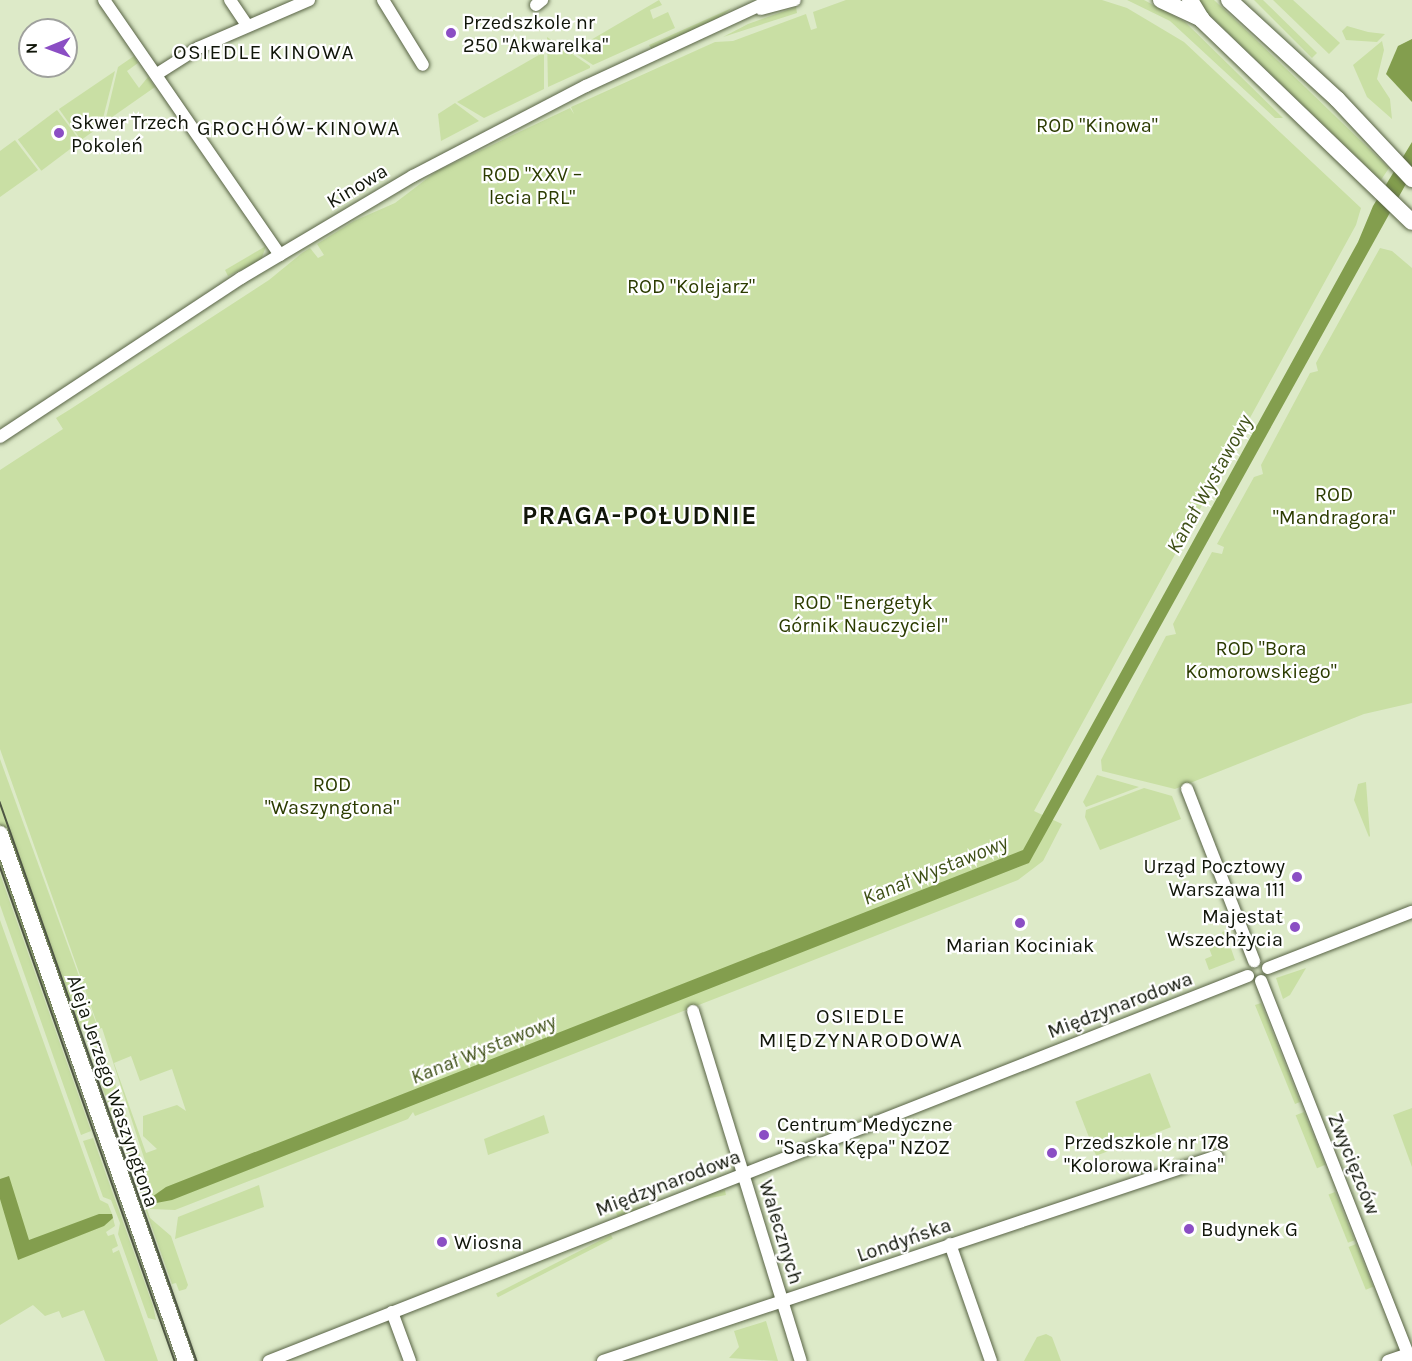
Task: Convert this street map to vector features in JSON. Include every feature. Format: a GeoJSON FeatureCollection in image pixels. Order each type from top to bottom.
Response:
{"type":"FeatureCollection","features":[{"type":"Feature","properties":{"kind":"main road"},"geometry":{"type":"LineString","coordinates":[[1161,0],[1202,20]]}},
{"type":"Feature","properties":{"kind":"main road"},"geometry":{"type":"LineString","coordinates":[[1190,0],[1202,20],[1408,218]]}},
{"type":"Feature","properties":{"kind":"main road"},"geometry":{"type":"LineString","coordinates":[[1229,0],[1247,14]]}},
{"type":"Feature","properties":{"kind":"main road"},"geometry":{"type":"LineString","coordinates":[[1234,0],[1337,99],[1412,179]]}},
{"type":"Feature","properties":{"kind":"main road","name":"Aleja Jerzego Waszyngtona"},"geometry":{"type":"LineString","coordinates":[[0,834],[186,1361]]}},
{"type":"Feature","properties":{"kind":"street"},"geometry":{"type":"LineString","coordinates":[[104,0],[280,255]]}},
{"type":"Feature","properties":{"kind":"street"},"geometry":{"type":"LineString","coordinates":[[230,0],[247,25]]}},
{"type":"Feature","properties":{"kind":"street"},"geometry":{"type":"LineString","coordinates":[[157,74],[198,48],[309,0]]}},
{"type":"Feature","properties":{"kind":"street"},"geometry":{"type":"LineString","coordinates":[[383,0],[423,65]]}},
{"type":"Feature","properties":{"kind":"street","name":"Kinowa"},"geometry":{"type":"LineString","coordinates":[[0,437],[280,255],[413,176],[528,115],[757,9],[771,0]]}},
{"type":"Feature","properties":{"kind":"street","name":"Kinowa"},"geometry":{"type":"LineString","coordinates":[[757,9],[795,0]]}},
{"type":"Feature","properties":{"kind":"street"},"geometry":{"type":"LineString","coordinates":[[1187,789],[1254,961]]}},
{"type":"Feature","properties":{"kind":"street"},"geometry":{"type":"LineString","coordinates":[[1268,968],[1262,961],[1254,961],[1248,966],[1248,976],[1261,981],[1268,968],[1412,912]]}},
{"type":"Feature","properties":{"kind":"street","name":"Międzynarodowa"},"geometry":{"type":"LineString","coordinates":[[269,1361],[1248,976]]}},
{"type":"Feature","properties":{"kind":"street","name":"Zwycięzców"},"geometry":{"type":"LineString","coordinates":[[1261,981],[1410,1357]]}},
{"type":"Feature","properties":{"kind":"street","name":"Walecznych"},"geometry":{"type":"LineString","coordinates":[[693,1011],[801,1361]]}},
{"type":"Feature","properties":{"kind":"street","name":"Londyńska"},"geometry":{"type":"LineString","coordinates":[[603,1361],[1217,1156]]}},
{"type":"Feature","properties":{"kind":"street"},"geometry":{"type":"LineString","coordinates":[[950,1244],[991,1361]]}},
{"type":"Feature","properties":{"kind":"street"},"geometry":{"type":"LineString","coordinates":[[392,1312],[410,1361]]}},
{"type":"Feature","properties":{"kind":"street"},"geometry":{"type":"LineString","coordinates":[[1388,1361],[1410,1357]]}},
{"type":"Feature","properties":{"kind":"green space"},"geometry":{"type":"Polygon","coordinates":[[[659,0],[662,5],[650,10],[653,19],[668,12],[675,28],[593,65],[572,51],[659,0]]]}},
{"type":"Feature","properties":{"kind":"green space"},"geometry":{"type":"Polygon","coordinates":[[[846,0],[1102,0],[1127,8],[1184,42],[1361,208],[1356,225],[1034,811],[1062,824],[1043,861],[1018,880],[415,1116],[413,1112],[408,1119],[175,1210],[150,1209],[142,1187],[145,1161],[102,1028],[99,1029],[0,749],[0,470],[63,429],[56,418],[269,280],[310,248],[318,258],[324,255],[317,244],[354,221],[395,203],[437,171],[570,108],[574,114],[571,107],[715,42],[733,41],[806,14],[811,30],[817,28],[813,12],[846,0]],[[131,1056],[114,1063],[146,1153],[157,1149],[143,1136],[143,1116],[177,1105],[186,1111],[172,1069],[140,1081],[131,1056]]]}},
{"type":"Feature","properties":{"kind":"green space"},"geometry":{"type":"Polygon","coordinates":[[[1127,0],[1144,0],[1185,22],[1283,118],[1275,118],[1170,21],[1127,0]]]}},
{"type":"Feature","properties":{"kind":"green space"},"geometry":{"type":"Polygon","coordinates":[[[1194,0],[1214,0],[1249,33],[1389,168],[1381,180],[1194,0]]]}},
{"type":"Feature","properties":{"kind":"green space"},"geometry":{"type":"Polygon","coordinates":[[[1254,0],[1263,0],[1317,53],[1312,58],[1254,0]]]}},
{"type":"Feature","properties":{"kind":"green space"},"geometry":{"type":"Polygon","coordinates":[[[1273,0],[1293,0],[1340,43],[1329,54],[1273,0]]]}},
{"type":"Feature","properties":{"kind":"green space"},"geometry":{"type":"Polygon","coordinates":[[[796,7],[797,13],[723,37],[748,24],[796,7]]]}},
{"type":"Feature","properties":{"kind":"green space"},"geometry":{"type":"Polygon","coordinates":[[[732,8],[713,22],[652,50],[649,45],[732,8]]]}},
{"type":"Feature","properties":{"kind":"green space"},"geometry":{"type":"Polygon","coordinates":[[[1347,26],[1385,34],[1377,42],[1346,40],[1342,31],[1347,26]]]}},
{"type":"Feature","properties":{"kind":"green space"},"geometry":{"type":"Polygon","coordinates":[[[547,37],[590,66],[590,68],[548,87],[547,37]]]}},
{"type":"Feature","properties":{"kind":"green space"},"geometry":{"type":"Polygon","coordinates":[[[1382,41],[1384,50],[1377,79],[1390,99],[1392,119],[1367,97],[1353,65],[1382,41]]]}},
{"type":"Feature","properties":{"kind":"green space"},"geometry":{"type":"Polygon","coordinates":[[[544,52],[544,89],[484,118],[457,102],[544,52]]]}},
{"type":"Feature","properties":{"kind":"green space"},"geometry":{"type":"Polygon","coordinates":[[[134,56],[138,63],[127,71],[129,74],[139,88],[148,77],[155,87],[105,122],[118,67],[134,56]]]}},
{"type":"Feature","properties":{"kind":"green space"},"geometry":{"type":"Polygon","coordinates":[[[115,71],[101,126],[81,140],[59,109],[115,71]]]}},
{"type":"Feature","properties":{"kind":"green space"},"geometry":{"type":"Polygon","coordinates":[[[455,103],[479,121],[441,141],[438,114],[455,103]]]}},
{"type":"Feature","properties":{"kind":"green space"},"geometry":{"type":"Polygon","coordinates":[[[57,110],[80,141],[41,171],[18,139],[57,110]]]}},
{"type":"Feature","properties":{"kind":"green space"},"geometry":{"type":"Polygon","coordinates":[[[15,140],[38,170],[0,197],[0,151],[15,140]]]}},
{"type":"Feature","properties":{"kind":"green space"},"geometry":{"type":"Polygon","coordinates":[[[266,246],[261,260],[228,276],[225,270],[266,246]]]}},
{"type":"Feature","properties":{"kind":"green space"},"geometry":{"type":"Polygon","coordinates":[[[1380,248],[1392,251],[1412,268],[1412,703],[1364,714],[1175,789],[1102,771],[1101,760],[1166,636],[1176,634],[1173,624],[1212,552],[1222,554],[1224,547],[1217,544],[1254,477],[1263,474],[1261,465],[1310,373],[1318,371],[1316,363],[1380,248]]]}},
{"type":"Feature","properties":{"kind":"green space"},"geometry":{"type":"Polygon","coordinates":[[[0,759],[96,1023],[60,1036],[0,870],[0,759]]]}},
{"type":"Feature","properties":{"kind":"green space"},"geometry":{"type":"Polygon","coordinates":[[[1097,775],[1139,787],[1086,807],[1083,802],[1097,775]]]}},
{"type":"Feature","properties":{"kind":"green space"},"geometry":{"type":"Polygon","coordinates":[[[1366,782],[1369,837],[1354,800],[1358,784],[1366,782]]]}},
{"type":"Feature","properties":{"kind":"green space"},"geometry":{"type":"Polygon","coordinates":[[[1144,788],[1172,796],[1181,819],[1100,850],[1085,817],[1086,810],[1144,788]]]}},
{"type":"Feature","properties":{"kind":"green space"},"geometry":{"type":"Polygon","coordinates":[[[0,874],[91,1131],[81,1135],[0,905],[0,874]]]}},
{"type":"Feature","properties":{"kind":"green space"},"geometry":{"type":"Polygon","coordinates":[[[0,920],[100,1200],[108,1204],[112,1214],[115,1226],[106,1232],[108,1236],[114,1234],[118,1246],[112,1249],[113,1253],[119,1250],[158,1361],[105,1361],[84,1310],[62,1318],[59,1311],[45,1316],[33,1305],[0,1325],[0,920]]]}},
{"type":"Feature","properties":{"kind":"green space"},"geometry":{"type":"Polygon","coordinates":[[[1225,931],[1235,960],[1209,970],[1205,959],[1212,956],[1209,948],[1225,942],[1222,932],[1225,931]]]}},
{"type":"Feature","properties":{"kind":"green space"},"geometry":{"type":"Polygon","coordinates":[[[1306,968],[1290,995],[1283,999],[1276,978],[1306,968]]]}},
{"type":"Feature","properties":{"kind":"green space"},"geometry":{"type":"Polygon","coordinates":[[[1261,1003],[1300,1102],[1295,1104],[1255,1005],[1261,1003]]]}},
{"type":"Feature","properties":{"kind":"green space"},"geometry":{"type":"Polygon","coordinates":[[[101,1043],[142,1161],[139,1187],[150,1218],[171,1236],[188,1285],[186,1289],[179,1291],[176,1283],[172,1284],[103,1089],[89,1048],[101,1043]]]}},
{"type":"Feature","properties":{"kind":"green space"},"geometry":{"type":"Polygon","coordinates":[[[1150,1073],[1171,1127],[1096,1156],[1075,1102],[1150,1073]]]}},
{"type":"Feature","properties":{"kind":"green space"},"geometry":{"type":"Polygon","coordinates":[[[1412,1108],[1412,1167],[1393,1115],[1412,1108]]]}},
{"type":"Feature","properties":{"kind":"green space"},"geometry":{"type":"Polygon","coordinates":[[[1304,1112],[1325,1165],[1317,1168],[1296,1115],[1304,1112]]]}},
{"type":"Feature","properties":{"kind":"green space"},"geometry":{"type":"Polygon","coordinates":[[[544,1115],[549,1133],[488,1155],[484,1139],[544,1115]]]}},
{"type":"Feature","properties":{"kind":"green space"},"geometry":{"type":"Polygon","coordinates":[[[93,1138],[156,1320],[148,1318],[118,1234],[120,1223],[111,1200],[103,1197],[83,1141],[93,1138]]]}},
{"type":"Feature","properties":{"kind":"green space"},"geometry":{"type":"Polygon","coordinates":[[[259,1185],[264,1207],[175,1239],[178,1217],[259,1185]]]}},
{"type":"Feature","properties":{"kind":"green space"},"geometry":{"type":"Polygon","coordinates":[[[725,1190],[726,1195],[617,1216],[616,1211],[725,1190]]]}},
{"type":"Feature","properties":{"kind":"green space"},"geometry":{"type":"Polygon","coordinates":[[[1335,1192],[1354,1240],[1348,1243],[1329,1195],[1335,1192]]]}},
{"type":"Feature","properties":{"kind":"green space"},"geometry":{"type":"Polygon","coordinates":[[[611,1235],[613,1239],[498,1297],[496,1294],[611,1235]]]}},
{"type":"Feature","properties":{"kind":"green space"},"geometry":{"type":"Polygon","coordinates":[[[1356,1244],[1373,1287],[1366,1290],[1349,1247],[1356,1244]]]}},
{"type":"Feature","properties":{"kind":"green space"},"geometry":{"type":"Polygon","coordinates":[[[766,1321],[778,1361],[729,1358],[739,1347],[734,1331],[766,1321]]]}},
{"type":"Feature","properties":{"kind":"green space"},"geometry":{"type":"Polygon","coordinates":[[[1046,1334],[1052,1337],[1061,1361],[1024,1361],[1037,1337],[1046,1334]]]}},
{"type":"Feature","properties":{"kind":"shaded area"},"geometry":{"type":"Polygon","coordinates":[[[1412,39],[1412,102],[1386,74],[1398,46],[1412,39]]]}},
{"type":"Feature","properties":{"kind":"shaded area"},"geometry":{"type":"Polygon","coordinates":[[[1412,142],[1412,173],[1029,863],[172,1200],[151,1204],[149,1199],[166,1187],[1023,850],[1358,242],[1373,206],[1412,142]]]}},
{"type":"Feature","properties":{"kind":"shaded area"},"geometry":{"type":"Polygon","coordinates":[[[9,1176],[29,1240],[99,1214],[112,1214],[113,1218],[104,1226],[18,1260],[0,1199],[0,1179],[9,1176]]]}},
{"type":"Feature","properties":{"kind":"tram line"},"geometry":{"type":"LineString","coordinates":[[0,802],[197,1361]]}},
{"type":"Feature","properties":{"kind":"tram line"},"geometry":{"type":"LineString","coordinates":[[0,866],[175,1361]]}},
{"type":"Feature","properties":{"kind":"place","name":"Przedszkole nr 250 \"Akwarelka\""},"geometry":{"type":"Point","coordinates":[451,33]}},
{"type":"Feature","properties":{"kind":"place","name":"Skwer Trzech Pokoleń"},"geometry":{"type":"Point","coordinates":[59,133]}},
{"type":"Feature","properties":{"kind":"place","name":"Urząd Pocztowy Warszawa 111"},"geometry":{"type":"Point","coordinates":[1297,877]}},
{"type":"Feature","properties":{"kind":"place","name":"Marian Kociniak"},"geometry":{"type":"Point","coordinates":[1020,923]}},
{"type":"Feature","properties":{"kind":"place","name":"Majestat Wszechżycia"},"geometry":{"type":"Point","coordinates":[1295,927]}},
{"type":"Feature","properties":{"kind":"place","name":"Centrum Medyczne \"Saska Kępa\" NZOZ"},"geometry":{"type":"Point","coordinates":[764,1135]}},
{"type":"Feature","properties":{"kind":"place","name":"Przedszkole nr 178 \"Kolorowa Kraina\""},"geometry":{"type":"Point","coordinates":[1052,1153]}},
{"type":"Feature","properties":{"kind":"place","name":"Budynek G"},"geometry":{"type":"Point","coordinates":[1189,1229]}},
{"type":"Feature","properties":{"kind":"place","name":"Wiosna"},"geometry":{"type":"Point","coordinates":[442,1242]}},
{"type":"Feature","properties":{"kind":"district","name":"OSIEDLE KINOWA"},"geometry":{"type":"Point","coordinates":[264,52]}},
{"type":"Feature","properties":{"kind":"district","name":"GROCHÓW-KINOWA"},"geometry":{"type":"Point","coordinates":[299,128]}},
{"type":"Feature","properties":{"kind":"district","name":"PRAGA-POŁUDNIE"},"geometry":{"type":"Point","coordinates":[640,516]}},
{"type":"Feature","properties":{"kind":"district","name":"OSIEDLE MIĘDZYNARODOWA"},"geometry":{"type":"Point","coordinates":[861,1028]}},
{"type":"Feature","properties":{"kind":"park label","name":"ROD \"Kinowa\""},"geometry":{"type":"Point","coordinates":[1097,125]}},
{"type":"Feature","properties":{"kind":"park label","name":"ROD \"XXV – lecia PRL\""},"geometry":{"type":"Point","coordinates":[532,186]}},
{"type":"Feature","properties":{"kind":"park label","name":"ROD \"Kolejarz\""},"geometry":{"type":"Point","coordinates":[691,286]}},
{"type":"Feature","properties":{"kind":"park label","name":"ROD \"Mandragora\""},"geometry":{"type":"Point","coordinates":[1334,506]}},
{"type":"Feature","properties":{"kind":"park label","name":"ROD \"Energetyk Górnik Nauczyciel\""},"geometry":{"type":"Point","coordinates":[863,614]}},
{"type":"Feature","properties":{"kind":"park label","name":"ROD \"Bora Komorowskiego\""},"geometry":{"type":"Point","coordinates":[1261,660]}},
{"type":"Feature","properties":{"kind":"park label","name":"ROD \"Waszyngtona\""},"geometry":{"type":"Point","coordinates":[332,796]}},
{"type":"Feature","properties":{"kind":"water label","name":"Kanał Wystawowy"},"geometry":{"type":"Point","coordinates":[1209,484]}},
{"type":"Feature","properties":{"kind":"water label","name":"Kanał Wystawowy"},"geometry":{"type":"Point","coordinates":[935,870]}},
{"type":"Feature","properties":{"kind":"water label","name":"Kanał Wystawowy"},"geometry":{"type":"Point","coordinates":[483,1049]}}]}
